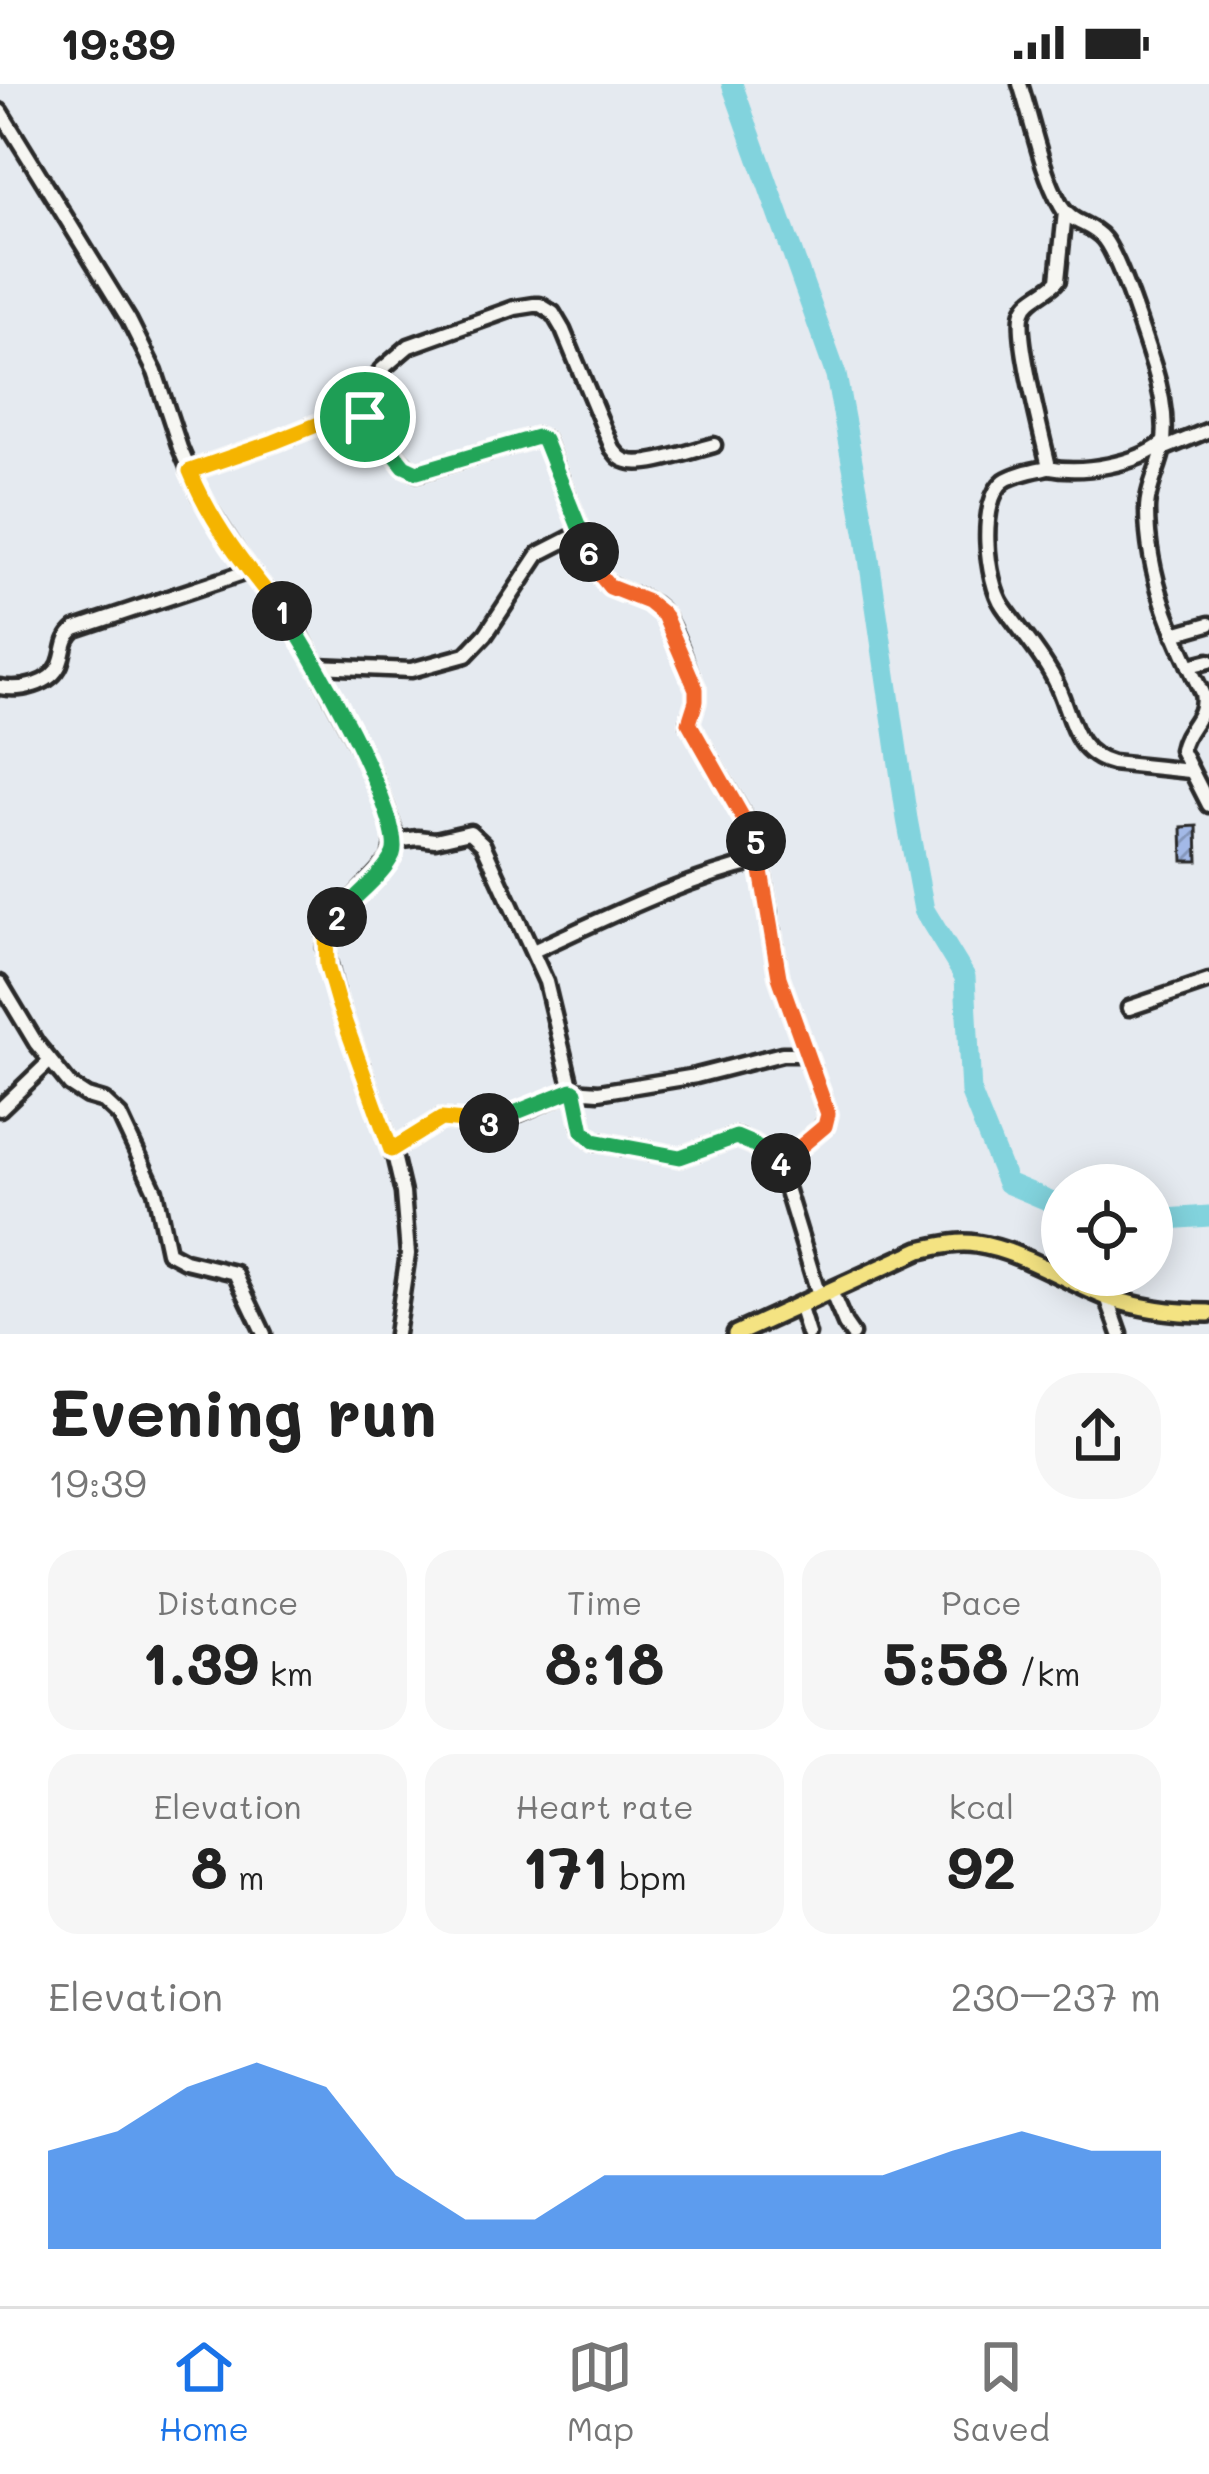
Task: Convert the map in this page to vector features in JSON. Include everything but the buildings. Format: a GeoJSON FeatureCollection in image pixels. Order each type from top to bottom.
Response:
{"type":"FeatureCollection","features":[{"type":"Feature","properties":{"kind":"main road"},"geometry":{"type":"LineString","coordinates":[[736,1334],[920,1250],[951,1243],[1000,1250],[1107,1297],[1163,1312],[1209,1313]]}},
{"type":"Feature","properties":{"kind":"street"},"geometry":{"type":"LineString","coordinates":[[1020,84],[1065,212],[1058,280],[1029,302],[1022,322],[1049,467]]}},
{"type":"Feature","properties":{"kind":"street"},"geometry":{"type":"LineString","coordinates":[[1,116],[138,336],[200,495],[249,571],[298,633],[386,808],[395,842],[390,860],[340,913],[325,948],[338,1003],[403,1193],[408,1254],[396,1334]]}},
{"type":"Feature","properties":{"kind":"street"},"geometry":{"type":"LineString","coordinates":[[1065,212],[1100,235],[1116,263],[1164,408],[1163,446],[1147,508],[1156,583],[1202,693],[1204,705],[1181,744],[1209,806]]}},
{"type":"Feature","properties":{"kind":"street"},"geometry":{"type":"LineString","coordinates":[[365,417],[381,370],[409,346],[515,308],[540,305],[553,313],[563,330],[612,448],[625,461],[640,464],[714,445]]}},
{"type":"Feature","properties":{"kind":"street"},"geometry":{"type":"LineString","coordinates":[[190,471],[354,413],[365,417],[404,466],[417,472],[537,437],[544,440],[602,579],[664,615],[696,689],[689,723],[749,826],[761,862],[776,963],[828,1119],[779,1168]]}},
{"type":"Feature","properties":{"kind":"street"},"geometry":{"type":"LineString","coordinates":[[1190,771],[1112,763],[1083,749],[1052,676],[996,593],[987,552],[995,493],[1014,476],[1049,467],[1126,462],[1209,430]]}},
{"type":"Feature","properties":{"kind":"street"},"geometry":{"type":"LineString","coordinates":[[316,666],[411,670],[466,655],[486,634],[538,554],[582,532]]}},
{"type":"Feature","properties":{"kind":"street"},"geometry":{"type":"LineString","coordinates":[[0,686],[15,689],[46,680],[59,665],[65,638],[75,629],[249,571]]}},
{"type":"Feature","properties":{"kind":"street"},"geometry":{"type":"LineString","coordinates":[[1174,634],[1209,624]]}},
{"type":"Feature","properties":{"kind":"street"},"geometry":{"type":"LineString","coordinates":[[1189,666],[1209,661]]}},
{"type":"Feature","properties":{"kind":"street"},"geometry":{"type":"LineString","coordinates":[[395,842],[474,834],[483,844],[546,982],[583,1131],[594,1141],[680,1157],[736,1137],[755,1145],[779,1168],[825,1293],[852,1334]]}},
{"type":"Feature","properties":{"kind":"street"},"geometry":{"type":"LineString","coordinates":[[533,950],[686,883],[761,862]]}},
{"type":"Feature","properties":{"kind":"street"},"geometry":{"type":"LineString","coordinates":[[1129,1008],[1209,981]]}},
{"type":"Feature","properties":{"kind":"street"},"geometry":{"type":"LineString","coordinates":[[0,982],[50,1061],[78,1092],[104,1101],[120,1115],[155,1191],[168,1252],[235,1273],[264,1334]]}},
{"type":"Feature","properties":{"kind":"street"},"geometry":{"type":"LineString","coordinates":[[391,1150],[441,1119],[485,1124],[573,1091],[677,1079],[805,1054]]}},
{"type":"Feature","properties":{"kind":"street"},"geometry":{"type":"LineString","coordinates":[[0,1109],[50,1061]]}},
{"type":"Feature","properties":{"kind":"street"},"geometry":{"type":"LineString","coordinates":[[1107,1297],[1120,1334]]}},
{"type":"Feature","properties":{"kind":"street"},"geometry":{"type":"LineString","coordinates":[[799,1305],[808,1334]]}},
{"type":"Feature","properties":{"kind":"waterway"},"geometry":{"type":"LineString","coordinates":[[732,84],[836,375],[924,910],[965,977],[971,1093],[1007,1183],[1041,1197]]}},
{"type":"Feature","properties":{"kind":"waterway"},"geometry":{"type":"LineString","coordinates":[[1173,1219],[1209,1216]]}},
{"type":"Feature","properties":{"kind":"route"},"geometry":{"type":"LineString","coordinates":[[344,414],[365,417],[413,472],[537,437],[544,440],[602,579],[664,615],[696,689],[689,723],[758,848],[779,977],[827,1108],[825,1126],[779,1168],[755,1145],[736,1137],[680,1157],[594,1141],[583,1131],[572,1090],[485,1124],[441,1119],[391,1150],[338,1003],[325,948],[340,913],[390,860],[394,835],[371,771],[298,633],[233,548],[190,471],[344,414]]}}]}
